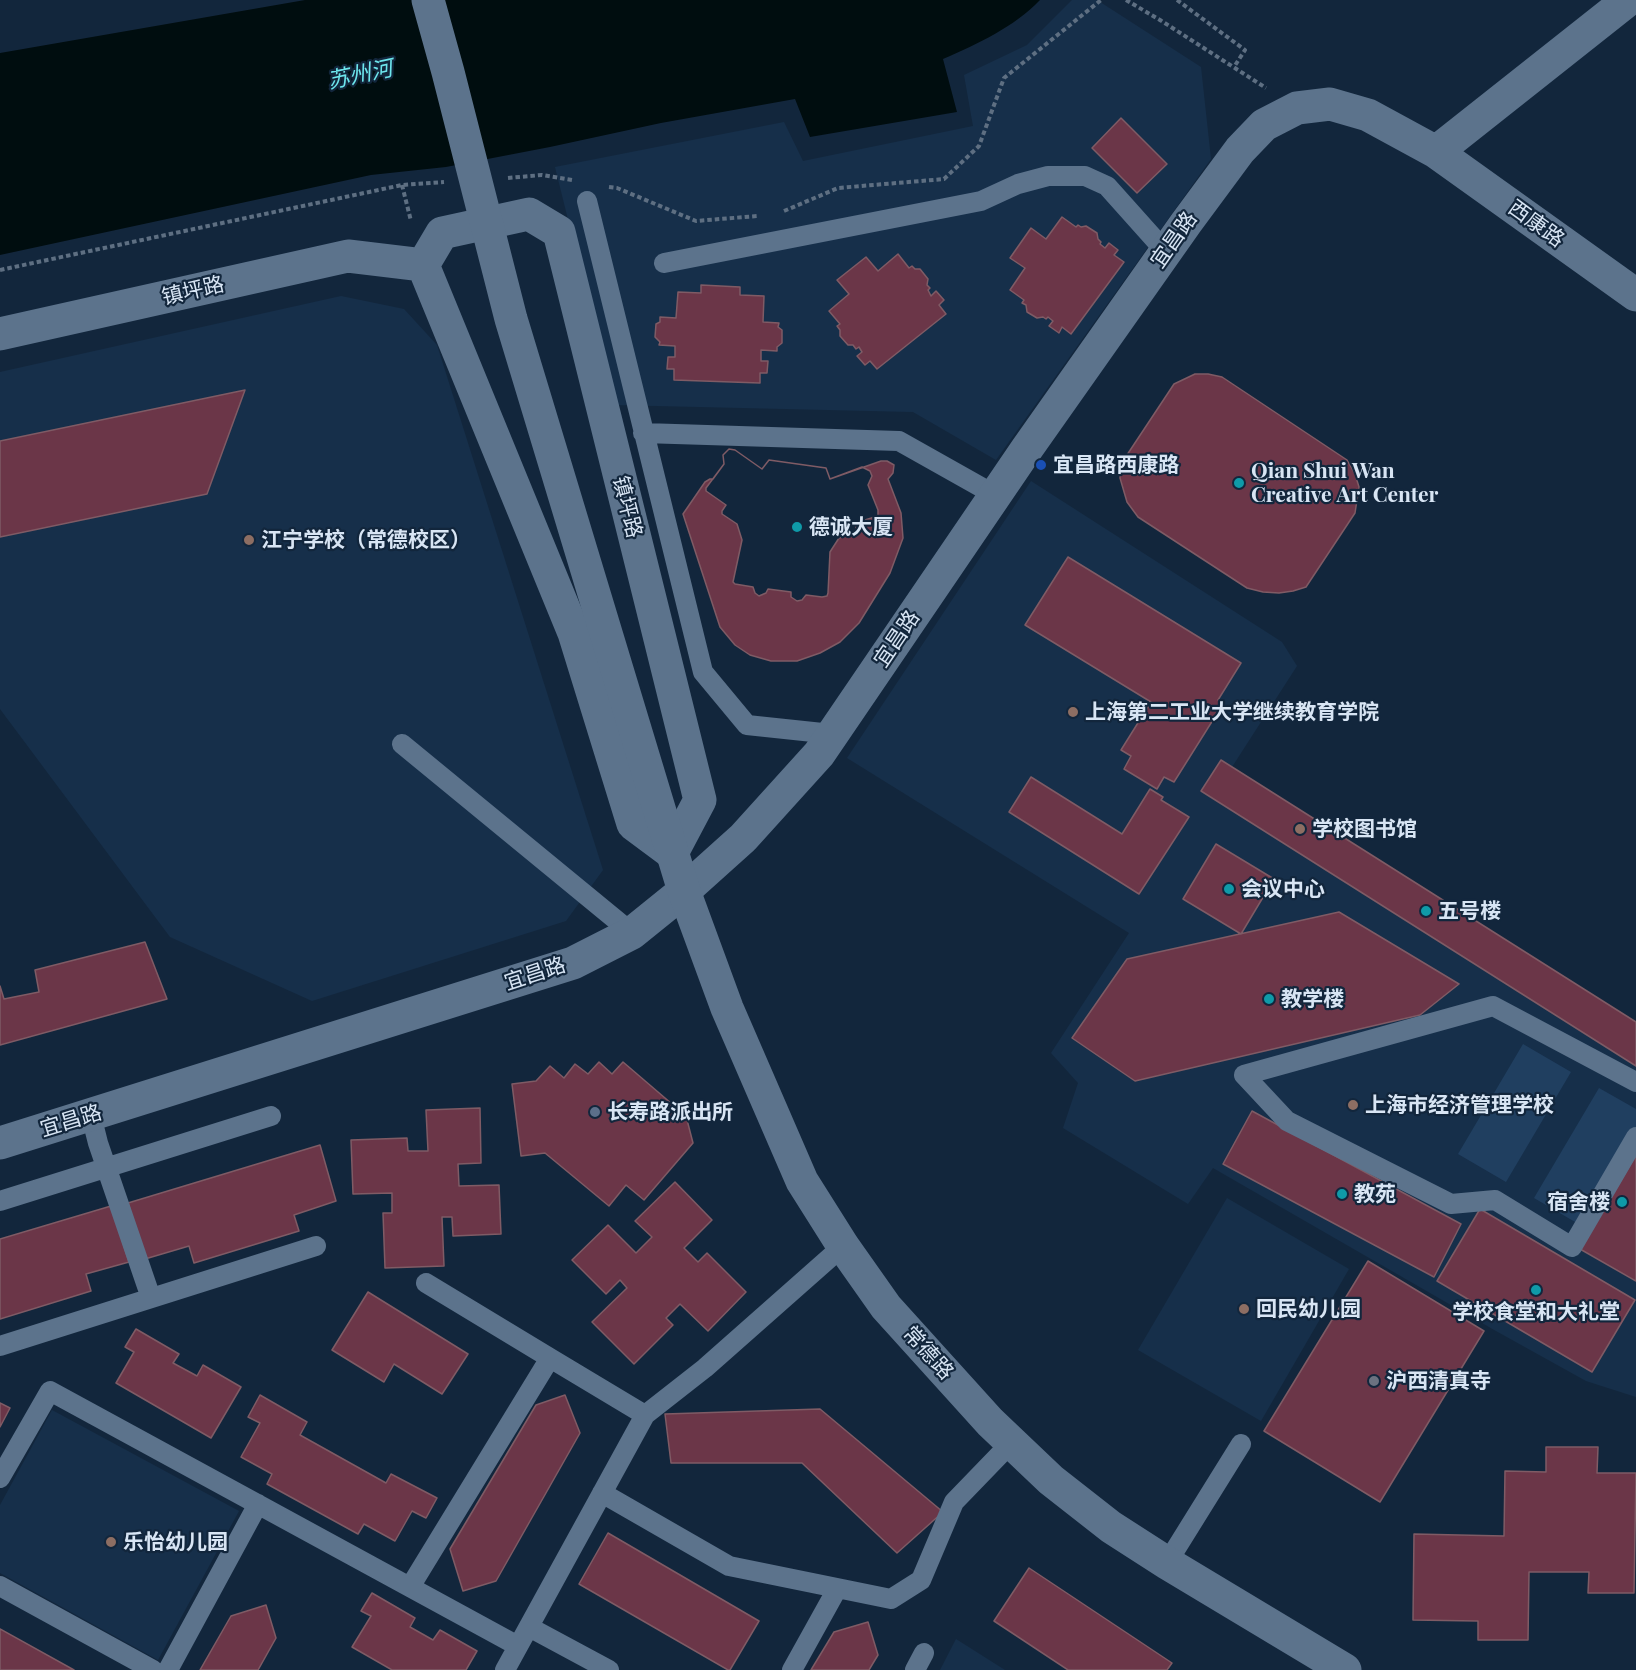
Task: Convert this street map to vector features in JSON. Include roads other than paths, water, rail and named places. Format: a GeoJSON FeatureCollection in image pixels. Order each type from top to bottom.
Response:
{"type":"FeatureCollection","features":[{"type":"Feature","properties":{"kind":"street"},"geometry":{"type":"LineString","coordinates":[[428,0],[511,320],[684,891]]}},
{"type":"Feature","properties":{"kind":"street"},"geometry":{"type":"LineString","coordinates":[[1436,152],[1628,0]]}},
{"type":"Feature","properties":{"kind":"street","name":"宜昌路"},"geometry":{"type":"LineString","coordinates":[[0,1143],[573,963],[632,933],[684,891],[743,838],[819,754],[995,495],[1166,252],[1240,150],[1264,125],[1297,108],[1330,104],[1368,115],[1436,152]]}},
{"type":"Feature","properties":{"kind":"street","name":"西康路"},"geometry":{"type":"LineString","coordinates":[[1436,152],[1636,295]]}},
{"type":"Feature","properties":{"kind":"street","name":"镇坪路"},"geometry":{"type":"LineString","coordinates":[[0,334],[348,256],[423,265],[442,233],[529,214],[559,232],[700,800],[672,853]]}},
{"type":"Feature","properties":{"kind":"street"},"geometry":{"type":"LineString","coordinates":[[423,265],[574,633],[633,824],[672,853]]}},
{"type":"Feature","properties":{"kind":"street","name":"常德路"},"geometry":{"type":"LineString","coordinates":[[684,891],[727,1008],[802,1181],[843,1246],[886,1307],[990,1422],[1051,1480],[1111,1527],[1345,1670]]}},
{"type":"Feature","properties":{"kind":"lane"},"geometry":{"type":"LineString","coordinates":[[664,263],[981,201],[1018,184],[1048,176],[1085,176],[1107,186],[1166,252]]}},
{"type":"Feature","properties":{"kind":"lane"},"geometry":{"type":"LineString","coordinates":[[587,201],[703,672],[747,725],[832,734]]}},
{"type":"Feature","properties":{"kind":"lane"},"geometry":{"type":"LineString","coordinates":[[643,433],[899,441],[995,495]]}},
{"type":"Feature","properties":{"kind":"lane"},"geometry":{"type":"LineString","coordinates":[[402,744],[632,933]]}},
{"type":"Feature","properties":{"kind":"lane"},"geometry":{"type":"LineString","coordinates":[[1636,1082],[1493,1006],[1244,1075],[1287,1121],[1451,1204],[1495,1200],[1572,1247],[1636,1137]]}},
{"type":"Feature","properties":{"kind":"lane"},"geometry":{"type":"LineString","coordinates":[[92,1114],[106,1167],[151,1298]]}},
{"type":"Feature","properties":{"kind":"lane"},"geometry":{"type":"LineString","coordinates":[[0,1201],[272,1116]]}},
{"type":"Feature","properties":{"kind":"lane"},"geometry":{"type":"LineString","coordinates":[[0,1346],[316,1246]]}},
{"type":"Feature","properties":{"kind":"lane"},"geometry":{"type":"LineString","coordinates":[[505,1670],[645,1415],[705,1368],[843,1246]]}},
{"type":"Feature","properties":{"kind":"lane"},"geometry":{"type":"LineString","coordinates":[[426,1283],[645,1415]]}},
{"type":"Feature","properties":{"kind":"lane"},"geometry":{"type":"LineString","coordinates":[[410,1587],[550,1358]]}},
{"type":"Feature","properties":{"kind":"lane"},"geometry":{"type":"LineString","coordinates":[[0,1478],[50,1391],[518,1646]]}},
{"type":"Feature","properties":{"kind":"lane"},"geometry":{"type":"LineString","coordinates":[[602,1493],[729,1566],[891,1599],[921,1580],[954,1502],[1011,1443]]}},
{"type":"Feature","properties":{"kind":"lane"},"geometry":{"type":"LineString","coordinates":[[1167,1563],[1241,1444]]}},
{"type":"Feature","properties":{"kind":"lane"},"geometry":{"type":"LineString","coordinates":[[168,1670],[258,1504]]}},
{"type":"Feature","properties":{"kind":"lane"},"geometry":{"type":"LineString","coordinates":[[0,1586],[153,1670]]}},
{"type":"Feature","properties":{"kind":"lane"},"geometry":{"type":"LineString","coordinates":[[792,1670],[837,1589]]}},
{"type":"Feature","properties":{"kind":"lane"},"geometry":{"type":"LineString","coordinates":[[529,1627],[609,1670]]}},
{"type":"Feature","properties":{"kind":"water","name":"苏州河"},"geometry":{"type":"Polygon","coordinates":[[[305,0],[1040,0],[1007,27],[943,59],[957,112],[810,137],[795,99],[661,123],[446,167],[371,175],[0,255],[0,53],[305,0]]]}},
{"type":"Feature","properties":{"kind":"place","name":"宜昌路西康路"},"geometry":{"type":"Point","coordinates":[1041,465]}},
{"type":"Feature","properties":{"kind":"place","name":"Qian Shui Wan Creative Art Center"},"geometry":{"type":"Point","coordinates":[1239,483]}},
{"type":"Feature","properties":{"kind":"place","name":"德诚大厦"},"geometry":{"type":"Point","coordinates":[797,527]}},
{"type":"Feature","properties":{"kind":"place","name":"江宁学校（常德校区）"},"geometry":{"type":"Point","coordinates":[249,540]}},
{"type":"Feature","properties":{"kind":"place","name":"上海第二工业大学继续教育学院"},"geometry":{"type":"Point","coordinates":[1073,712]}},
{"type":"Feature","properties":{"kind":"place","name":"学校图书馆"},"geometry":{"type":"Point","coordinates":[1300,829]}},
{"type":"Feature","properties":{"kind":"place","name":"会议中心"},"geometry":{"type":"Point","coordinates":[1229,889]}},
{"type":"Feature","properties":{"kind":"place","name":"五号楼"},"geometry":{"type":"Point","coordinates":[1426,911]}},
{"type":"Feature","properties":{"kind":"place","name":"教学楼"},"geometry":{"type":"Point","coordinates":[1269,999]}},
{"type":"Feature","properties":{"kind":"place","name":"上海市经济管理学校"},"geometry":{"type":"Point","coordinates":[1353,1105]}},
{"type":"Feature","properties":{"kind":"place","name":"长寿路派出所"},"geometry":{"type":"Point","coordinates":[595,1112]}},
{"type":"Feature","properties":{"kind":"place","name":"教苑"},"geometry":{"type":"Point","coordinates":[1342,1194]}},
{"type":"Feature","properties":{"kind":"place","name":"宿舍楼"},"geometry":{"type":"Point","coordinates":[1622,1202]}},
{"type":"Feature","properties":{"kind":"place","name":"学校食堂和大礼堂"},"geometry":{"type":"Point","coordinates":[1536,1290]}},
{"type":"Feature","properties":{"kind":"place","name":"回民幼儿园"},"geometry":{"type":"Point","coordinates":[1244,1309]}},
{"type":"Feature","properties":{"kind":"place","name":"沪西清真寺"},"geometry":{"type":"Point","coordinates":[1374,1381]}},
{"type":"Feature","properties":{"kind":"place","name":"乐怡幼儿园"},"geometry":{"type":"Point","coordinates":[111,1542]}}]}
